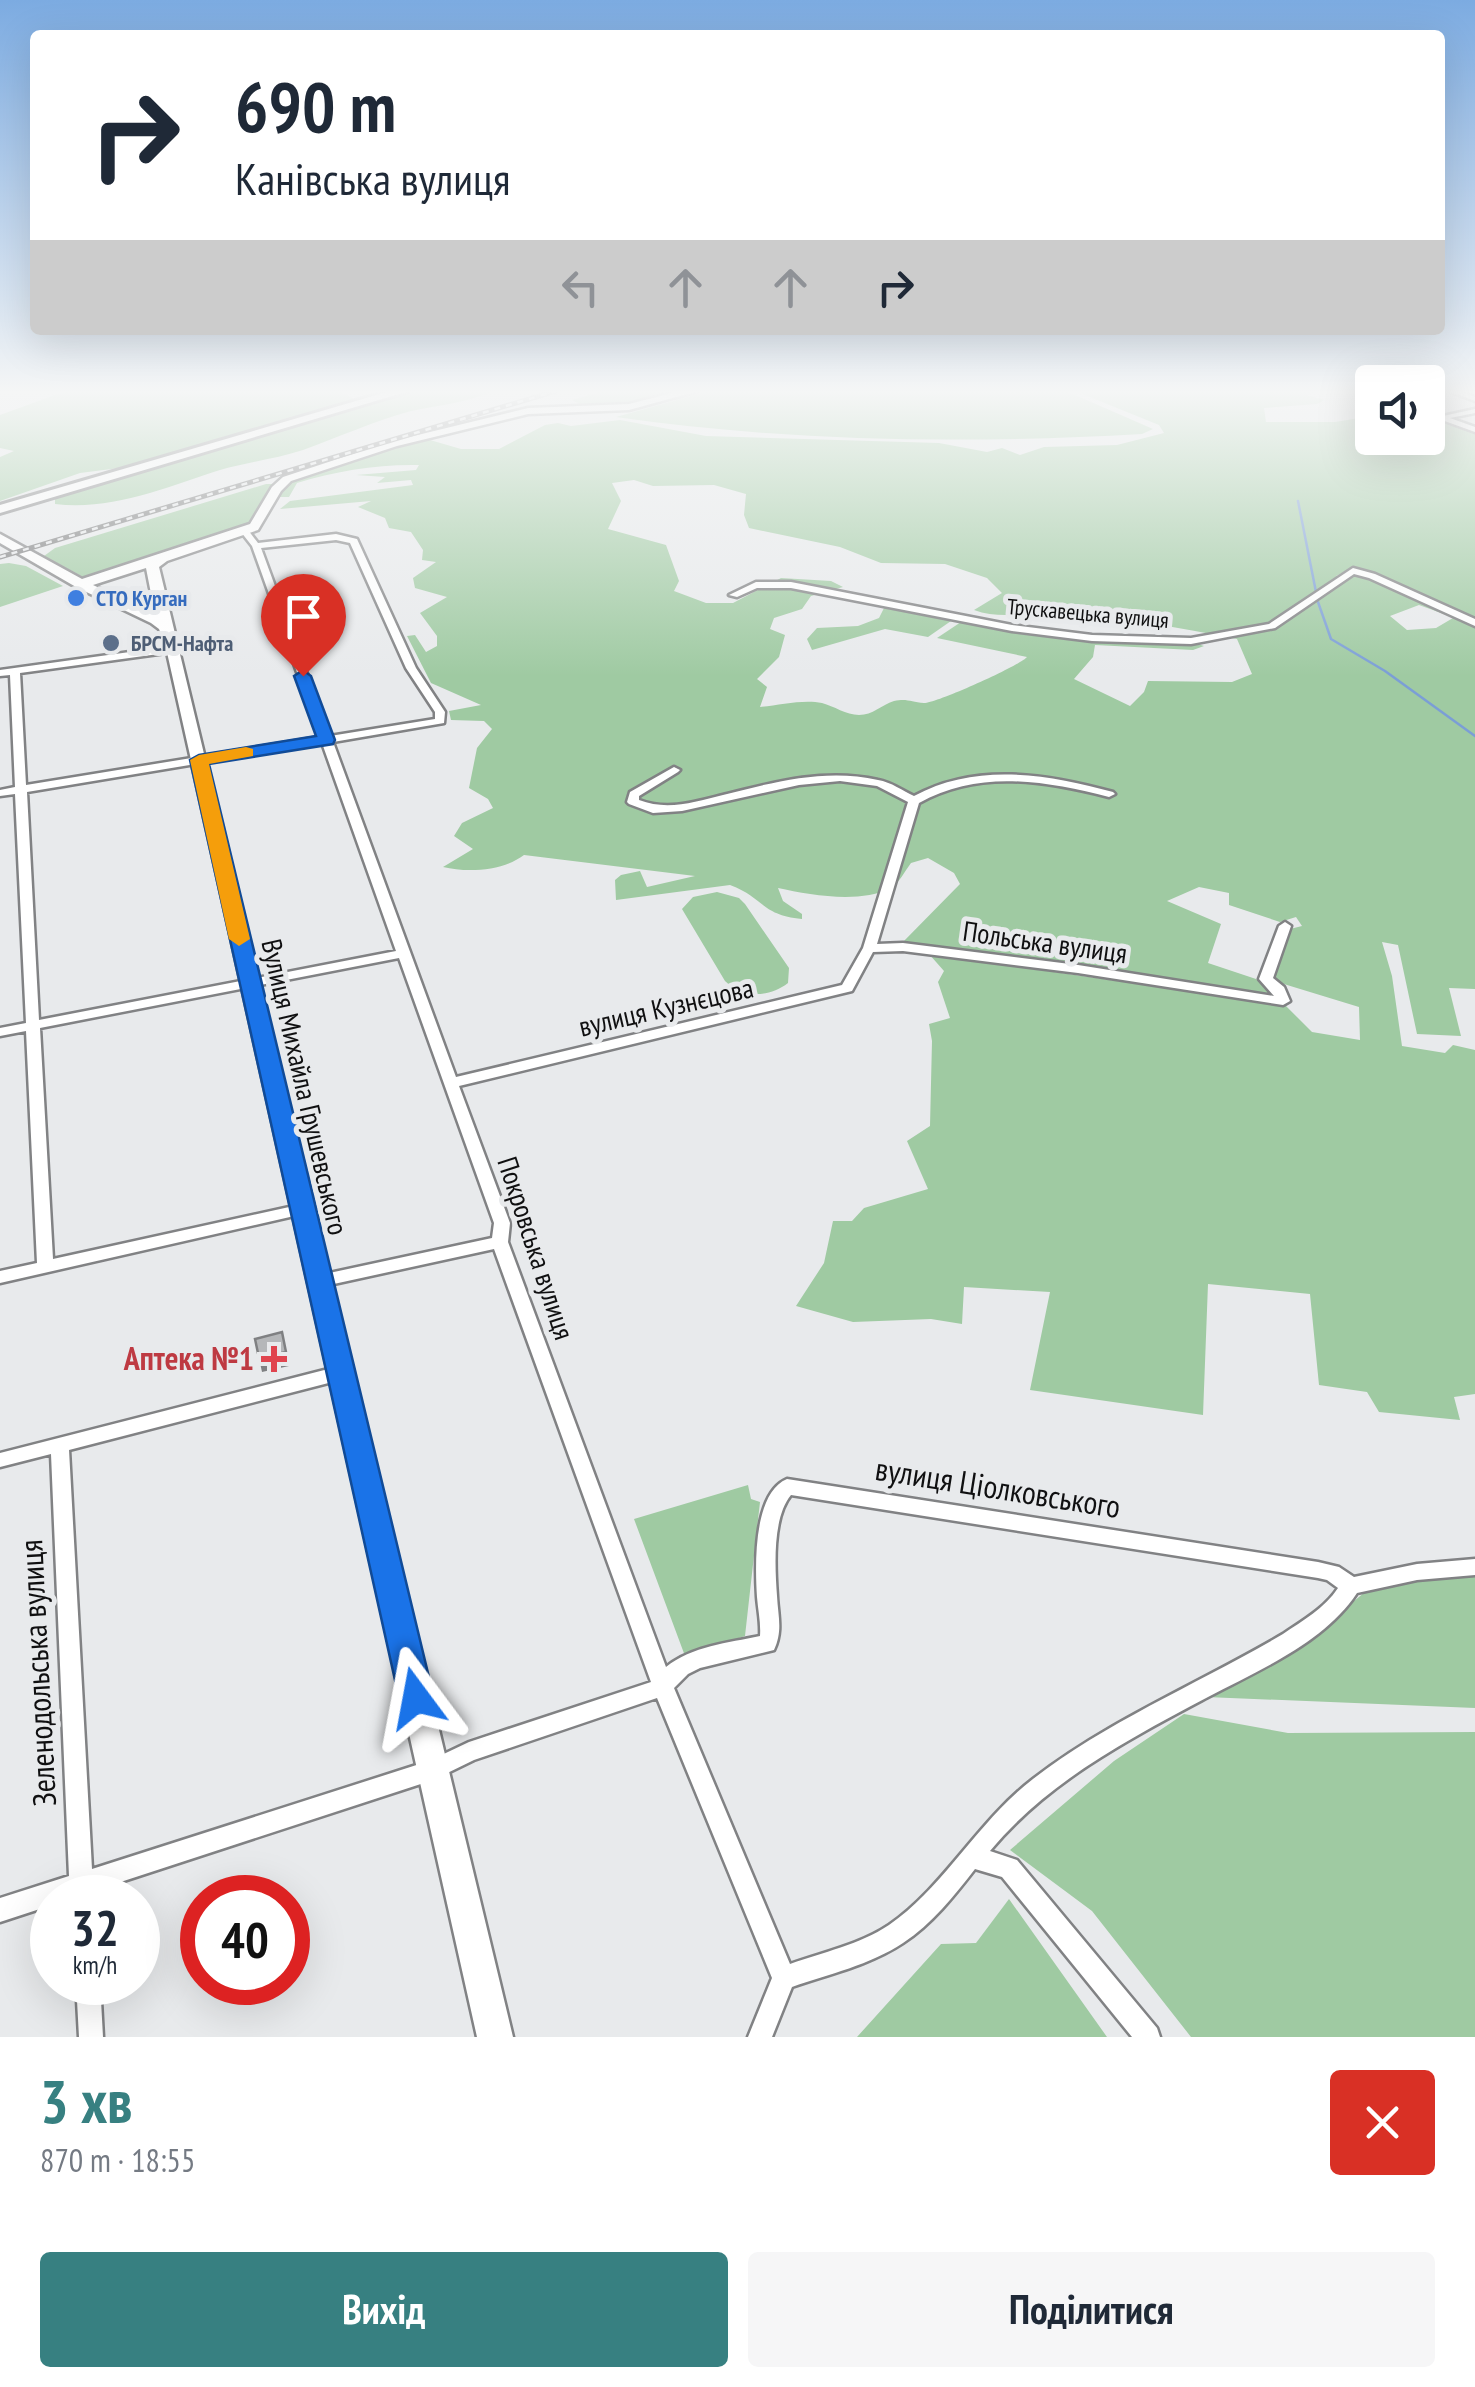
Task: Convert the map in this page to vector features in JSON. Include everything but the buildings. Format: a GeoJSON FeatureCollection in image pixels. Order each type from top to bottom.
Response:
{"type":"FeatureCollection","features":[{"type":"Feature","properties":{"kind":"main road"},"geometry":{"type":"LineString","coordinates":[[0,509],[78,486]]}},
{"type":"Feature","properties":{"kind":"street"},"geometry":{"type":"LineString","coordinates":[[250,539],[277,486]]}},
{"type":"Feature","properties":{"kind":"street"},"geometry":{"type":"LineString","coordinates":[[0,538],[82,584],[129,605],[169,638]]}},
{"type":"Feature","properties":{"kind":"street"},"geometry":{"type":"LineString","coordinates":[[0,792],[434,724],[442,718],[411,668],[356,543],[348,538],[250,539],[162,558],[82,584]]}},
{"type":"Feature","properties":{"kind":"street","name":"Покровська вулиця"},"geometry":{"type":"LineString","coordinates":[[250,539],[502,1224],[500,1242],[663,1687],[784,1978]]}},
{"type":"Feature","properties":{"kind":"street","name":"Вулиця Михайла Грушевського"},"geometry":{"type":"LineString","coordinates":[[162,558],[152,566],[158,600],[199,760],[496,2037]]}},
{"type":"Feature","properties":{"kind":"street","name":"Трускавецька вулиця"},"geometry":{"type":"LineString","coordinates":[[734,595],[756,586],[791,585],[1012,628],[1092,638],[1191,641],[1240,635],[1272,626],[1353,571],[1475,623]]}},
{"type":"Feature","properties":{"kind":"street"},"geometry":{"type":"LineString","coordinates":[[129,605],[158,600]]}},
{"type":"Feature","properties":{"kind":"street"},"geometry":{"type":"LineString","coordinates":[[45,1266],[23,789],[8,672],[169,638]]}},
{"type":"Feature","properties":{"kind":"street"},"geometry":{"type":"LineString","coordinates":[[674,770],[634,794],[633,802],[652,810],[678,810],[774,783],[851,777],[894,788],[914,801]]}},
{"type":"Feature","properties":{"kind":"street"},"geometry":{"type":"LineString","coordinates":[[868,948],[914,801],[944,786],[995,779],[1065,783],[1110,794]]}},
{"type":"Feature","properties":{"kind":"street","name":"Польська вулиця"},"geometry":{"type":"LineString","coordinates":[[868,948],[903,947],[1078,969],[1283,1001],[1279,990],[1266,979],[1286,926]]}},
{"type":"Feature","properties":{"kind":"street","name":"вулиця Кузнєцова"},"geometry":{"type":"LineString","coordinates":[[451,1083],[827,995],[846,988],[855,978],[868,948]]}},
{"type":"Feature","properties":{"kind":"street"},"geometry":{"type":"LineString","coordinates":[[0,1032],[404,953]]}},
{"type":"Feature","properties":{"kind":"street"},"geometry":{"type":"LineString","coordinates":[[0,1277],[303,1209]]}},
{"type":"Feature","properties":{"kind":"street"},"geometry":{"type":"LineString","coordinates":[[320,1281],[500,1242]]}},
{"type":"Feature","properties":{"kind":"street"},"geometry":{"type":"LineString","coordinates":[[0,1460],[340,1373]]}},
{"type":"Feature","properties":{"kind":"street","name":"Зеленодольська вулиця"},"geometry":{"type":"LineString","coordinates":[[60,1446],[80,1875]]}},
{"type":"Feature","properties":{"kind":"street","name":"вулиця Ціолковського"},"geometry":{"type":"LineString","coordinates":[[663,1687],[668,1676],[682,1665],[770,1642],[766,1598],[770,1517],[779,1492],[786,1487],[1318,1570],[1332,1573],[1351,1586]]}},
{"type":"Feature","properties":{"kind":"street"},"geometry":{"type":"LineString","coordinates":[[760,2037],[784,1978],[884,1941],[909,1925],[1012,1811],[1044,1784],[1140,1722],[1266,1654],[1312,1624],[1348,1595],[1351,1586],[1417,1572],[1475,1567]]}},
{"type":"Feature","properties":{"kind":"street"},"geometry":{"type":"LineString","coordinates":[[125,1875],[663,1687]]}},
{"type":"Feature","properties":{"kind":"street"},"geometry":{"type":"LineString","coordinates":[[970,1857],[1009,1868],[1148,2037]]}},
{"type":"Feature","properties":{"kind":"street"},"geometry":{"type":"LineString","coordinates":[[0,1910],[30,1903]]}},
{"type":"Feature","properties":{"kind":"street"},"geometry":{"type":"LineString","coordinates":[[89,2005],[91,2037]]}},
{"type":"Feature","properties":{"kind":"green space"},"geometry":{"type":"Polygon","coordinates":[[[0,486],[43,486],[0,501],[0,486]]]}},
{"type":"Feature","properties":{"kind":"green space"},"geometry":{"type":"Polygon","coordinates":[[[89,486],[170,486],[97,504],[55,504],[55,496],[89,486]]]}},
{"type":"Feature","properties":{"kind":"green space"},"geometry":{"type":"Polygon","coordinates":[[[259,486],[273,486],[257,522],[85,578],[44,556],[55,548],[259,486]]]}},
{"type":"Feature","properties":{"kind":"green space"},"geometry":{"type":"Polygon","coordinates":[[[287,486],[295,486],[289,497],[278,497],[287,486]]]}},
{"type":"Feature","properties":{"kind":"green space"},"geometry":{"type":"Polygon","coordinates":[[[405,486],[614,486],[621,501],[608,529],[666,545],[679,581],[674,591],[706,603],[733,603],[781,578],[831,581],[843,587],[811,596],[802,609],[774,618],[770,629],[785,635],[779,657],[757,679],[767,687],[760,707],[815,702],[864,715],[894,701],[924,703],[944,697],[1027,657],[937,638],[961,622],[1017,631],[1204,646],[1193,650],[1095,645],[1093,657],[1074,679],[1130,706],[1144,692],[1148,681],[1232,682],[1252,674],[1237,639],[1088,615],[1008,615],[974,610],[1002,593],[987,578],[945,564],[881,563],[840,547],[749,528],[744,515],[746,494],[718,486],[1475,486],[1475,619],[1359,570],[1350,569],[1336,576],[1362,575],[1475,624],[1475,989],[1449,988],[1461,1036],[1417,1034],[1398,945],[1382,942],[1392,976],[1402,1046],[1445,1053],[1453,1045],[1475,1050],[1475,1394],[1454,1397],[1460,1420],[1379,1412],[1367,1392],[1319,1385],[1310,1294],[1208,1284],[1203,1415],[1030,1390],[1050,1292],[964,1287],[962,1324],[931,1319],[853,1322],[796,1306],[824,1263],[833,1221],[852,1221],[864,1208],[928,1189],[907,1141],[930,1126],[929,1024],[950,1018],[938,982],[944,971],[929,954],[1285,1005],[1312,1032],[1360,1040],[1359,1007],[1274,981],[1290,929],[1302,926],[1296,917],[1280,922],[1229,905],[1229,893],[1199,887],[1167,901],[1221,924],[1208,963],[1256,979],[1269,989],[1268,996],[902,943],[960,884],[954,873],[928,858],[911,863],[891,888],[864,896],[820,895],[778,888],[783,901],[802,914],[802,919],[778,914],[730,885],[616,900],[615,880],[621,875],[640,871],[647,887],[695,876],[524,855],[485,869],[443,867],[473,849],[454,836],[462,823],[493,808],[488,799],[469,788],[477,748],[492,729],[484,721],[451,720],[449,711],[481,705],[431,683],[407,636],[415,635],[426,652],[437,646],[437,636],[420,613],[447,597],[415,588],[413,578],[436,562],[422,560],[423,550],[411,532],[389,528],[385,518],[358,507],[371,501],[280,509],[290,501],[405,486]],[[1419,605],[1390,616],[1407,630],[1436,628],[1453,618],[1419,605]]]}},
{"type":"Feature","properties":{"kind":"green space"},"geometry":{"type":"Polygon","coordinates":[[[0,564],[26,566],[63,586],[0,607],[0,564]]]}},
{"type":"Feature","properties":{"kind":"green space"},"geometry":{"type":"Polygon","coordinates":[[[884,608],[951,621],[928,637],[885,629],[812,650],[807,639],[817,628],[858,626],[879,618],[884,608]]]}},
{"type":"Feature","properties":{"kind":"green space"},"geometry":{"type":"Polygon","coordinates":[[[717,892],[739,898],[745,904],[789,968],[788,983],[756,994],[739,991],[725,981],[682,909],[693,897],[717,892]]]}},
{"type":"Feature","properties":{"kind":"green space"},"geometry":{"type":"Polygon","coordinates":[[[748,1485],[751,1499],[760,1502],[745,1636],[685,1656],[634,1519],[748,1485]]]}},
{"type":"Feature","properties":{"kind":"green space"},"geometry":{"type":"Polygon","coordinates":[[[1441,1576],[1475,1576],[1475,1708],[1206,1697],[1309,1638],[1365,1592],[1441,1576]]]}},
{"type":"Feature","properties":{"kind":"green space"},"geometry":{"type":"Polygon","coordinates":[[[1184,1714],[1288,1733],[1475,1732],[1475,2037],[1191,2037],[1092,1911],[1010,1850],[1114,1761],[1184,1714]]]}},
{"type":"Feature","properties":{"kind":"green space"},"geometry":{"type":"Polygon","coordinates":[[[1009,1899],[1107,2037],[857,2037],[941,1944],[976,1943],[1009,1899]]]}},
{"type":"Feature","properties":{"kind":"waterway"},"geometry":{"type":"LineString","coordinates":[[1298,501],[1316,592]]}},
{"type":"Feature","properties":{"kind":"waterway"},"geometry":{"type":"LineString","coordinates":[[1318,602],[1331,639],[1385,671],[1475,736]]}},
{"type":"Feature","properties":{"kind":"railway"},"geometry":{"type":"LineString","coordinates":[[0,557],[238,486]]}},
{"type":"Feature","properties":{"kind":"slow traffic"},"geometry":{"type":"LineString","coordinates":[[239,939],[199,760],[246,753]]}},
{"type":"Feature","properties":{"kind":"place","name":"СТО Курган"},"geometry":{"type":"Point","coordinates":[76,598]}},
{"type":"Feature","properties":{"kind":"place","name":"БРСМ-Нафта"},"geometry":{"type":"Point","coordinates":[111,643]}},
{"type":"Feature","properties":{"kind":"place","name":"Аптека №1"},"geometry":{"type":"Point","coordinates":[274,1359]}},
{"type":"Feature","properties":{"kind":"route"},"geometry":{"type":"LineString","coordinates":[[303,676],[326,740],[199,760],[416,1698]]}}]}
